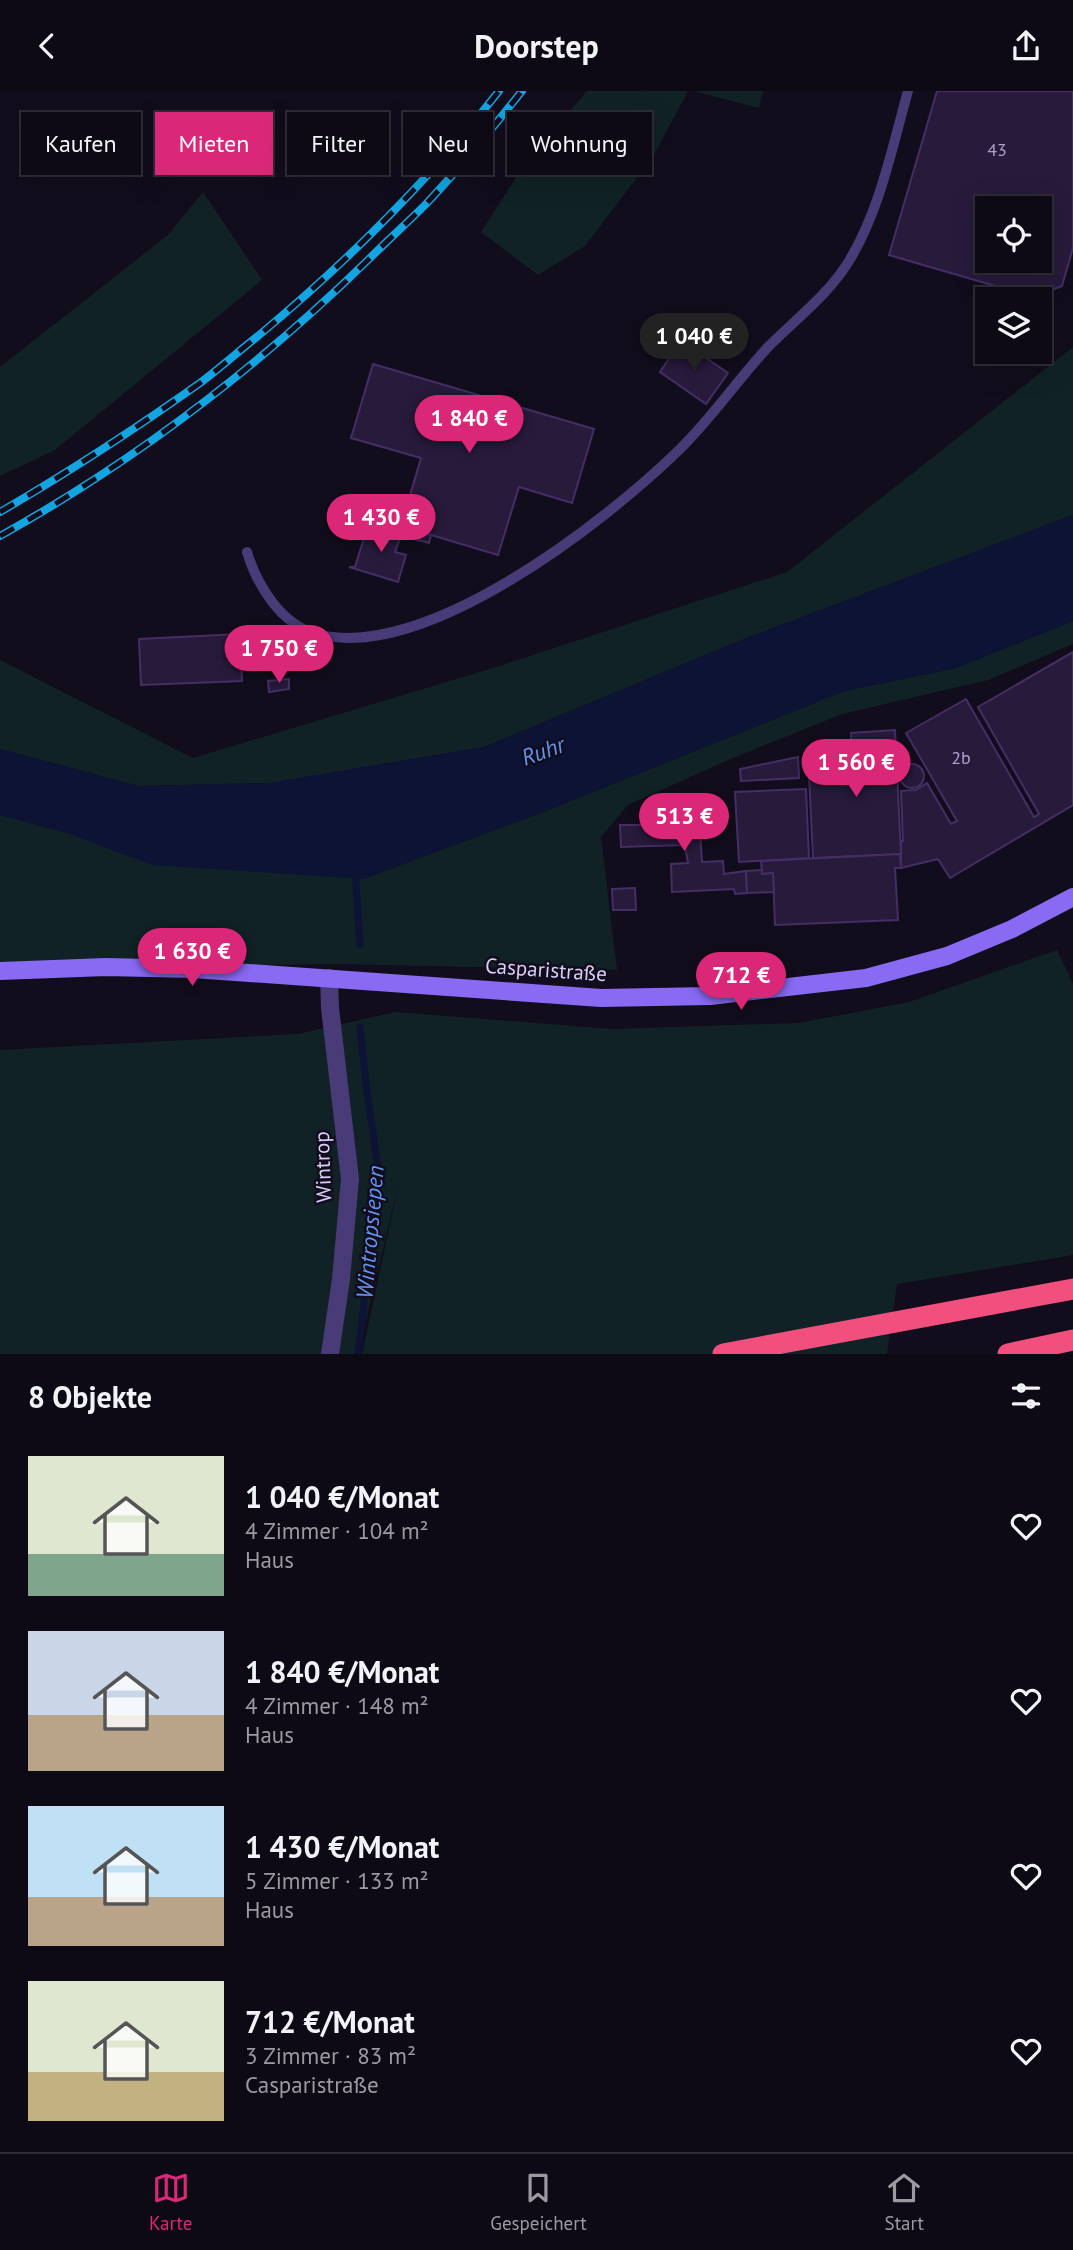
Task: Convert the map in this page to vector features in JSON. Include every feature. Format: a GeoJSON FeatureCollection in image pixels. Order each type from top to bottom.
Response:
{"type":"FeatureCollection","features":[{"type":"Feature","properties":{"kind":"highway"},"geometry":{"type":"LineString","coordinates":[[723,1354],[1073,1289]]}},
{"type":"Feature","properties":{"kind":"highway"},"geometry":{"type":"LineString","coordinates":[[1010,1354],[1073,1340]]}},
{"type":"Feature","properties":{"kind":"main road","name":"Casparistraße"},"geometry":{"type":"LineString","coordinates":[[0,971],[106,967],[193,969],[601,998],[710,996],[866,978],[947,956],[1012,929],[1073,897]]}},
{"type":"Feature","properties":{"kind":"street","name":"Wintrop"},"geometry":{"type":"LineString","coordinates":[[329,978],[351,1179],[330,1354]]}},
{"type":"Feature","properties":{"kind":"lane"},"geometry":{"type":"LineString","coordinates":[[247,552],[258,581],[270,599],[289,618],[316,634],[341,637],[368,637],[391,633],[436,618],[552,554],[602,516],[680,448],[848,262],[868,222],[881,186],[908,91]]}},
{"type":"Feature","properties":{"kind":"shaded area"},"geometry":{"type":"Polygon","coordinates":[[[587,91],[688,91],[652,158],[652,112],[569,112],[587,91]]]}},
{"type":"Feature","properties":{"kind":"shaded area"},"geometry":{"type":"Polygon","coordinates":[[[693,91],[763,91],[759,108],[693,91]]]}},
{"type":"Feature","properties":{"kind":"shaded area"},"geometry":{"type":"Polygon","coordinates":[[[517,175],[639,175],[585,246],[538,275],[481,232],[517,175]]]}},
{"type":"Feature","properties":{"kind":"shaded area"},"geometry":{"type":"Polygon","coordinates":[[[203,192],[262,280],[55,450],[0,476],[0,367],[168,235],[203,192]]]}},
{"type":"Feature","properties":{"kind":"shaded area"},"geometry":{"type":"Polygon","coordinates":[[[1073,347],[1073,515],[744,639],[484,747],[270,783],[138,786],[0,749],[0,660],[193,758],[490,669],[787,572],[1073,347]]]}},
{"type":"Feature","properties":{"kind":"shaded area"},"geometry":{"type":"Polygon","coordinates":[[[1073,621],[1073,644],[988,680],[842,714],[728,760],[628,805],[601,837],[617,970],[336,964],[0,968],[0,815],[64,832],[363,879],[543,812],[844,691],[956,668],[1073,621]]]}},
{"type":"Feature","properties":{"kind":"shaded area"},"geometry":{"type":"Polygon","coordinates":[[[1057,950],[1073,984],[1073,1255],[897,1284],[887,1354],[362,1354],[399,1182],[358,1354],[0,1354],[0,1050],[298,1034],[395,1012],[612,1029],[799,1023],[909,1002],[1057,950]]]}},
{"type":"Feature","properties":{"kind":"water","name":"Ruhr"},"geometry":{"type":"Polygon","coordinates":[[[1073,515],[1073,621],[956,668],[844,691],[543,812],[363,879],[152,865],[64,832],[0,815],[0,749],[138,786],[270,783],[484,747],[744,639],[1073,515]]]}},
{"type":"Feature","properties":{"kind":"building"},"geometry":{"type":"Polygon","coordinates":[[[937,91],[1073,91],[1073,248],[1062,286],[1052,290],[1052,287],[999,287],[889,255],[937,91]]]}},
{"type":"Feature","properties":{"kind":"building"},"geometry":{"type":"Polygon","coordinates":[[[681,341],[728,373],[706,404],[660,372],[681,341]]]}},
{"type":"Feature","properties":{"kind":"building"},"geometry":{"type":"Polygon","coordinates":[[[373,364],[594,429],[572,503],[519,487],[498,555],[401,526],[421,458],[351,438],[373,364]]]}},
{"type":"Feature","properties":{"kind":"building"},"geometry":{"type":"Polygon","coordinates":[[[363,523],[408,536],[401,535],[395,552],[406,555],[398,582],[349,567],[355,567],[368,525],[363,523]]]}},
{"type":"Feature","properties":{"kind":"building"},"geometry":{"type":"Polygon","coordinates":[[[402,527],[422,533],[419,541],[400,534],[402,527]]]}},
{"type":"Feature","properties":{"kind":"building"},"geometry":{"type":"Polygon","coordinates":[[[422,533],[431,535],[429,543],[419,540],[422,533]]]}},
{"type":"Feature","properties":{"kind":"building"},"geometry":{"type":"Polygon","coordinates":[[[240,634],[242,681],[141,685],[139,639],[240,634]]]}},
{"type":"Feature","properties":{"kind":"building"},"geometry":{"type":"Polygon","coordinates":[[[1073,652],[1073,805],[950,878],[938,859],[901,868],[901,791],[916,790],[927,783],[951,824],[957,821],[906,733],[966,699],[1034,817],[1039,814],[978,707],[1073,652]]]}},
{"type":"Feature","properties":{"kind":"building"},"geometry":{"type":"Polygon","coordinates":[[[289,679],[289,689],[269,692],[268,681],[289,679]]]}},
{"type":"Feature","properties":{"kind":"building"},"geometry":{"type":"Polygon","coordinates":[[[895,730],[901,854],[813,858],[808,754],[852,751],[851,733],[895,730]]]}},
{"type":"Feature","properties":{"kind":"building"},"geometry":{"type":"Polygon","coordinates":[[[798,757],[799,778],[741,781],[740,769],[798,757]]]}},
{"type":"Feature","properties":{"kind":"building"},"geometry":{"type":"Polygon","coordinates":[[[912,764],[923,771],[924,776],[917,787],[912,788],[901,781],[900,776],[907,765],[912,764]]]}},
{"type":"Feature","properties":{"kind":"building"},"geometry":{"type":"Polygon","coordinates":[[[806,789],[809,858],[739,862],[735,792],[806,789]]]}},
{"type":"Feature","properties":{"kind":"building"},"geometry":{"type":"Polygon","coordinates":[[[699,815],[702,862],[723,861],[724,874],[746,871],[747,893],[735,894],[734,889],[672,892],[671,864],[688,863],[685,845],[621,847],[620,825],[642,825],[642,817],[699,815]]]}},
{"type":"Feature","properties":{"kind":"building"},"geometry":{"type":"Polygon","coordinates":[[[900,854],[901,868],[895,868],[898,920],[775,925],[773,873],[762,874],[761,861],[900,854]]]}},
{"type":"Feature","properties":{"kind":"building"},"geometry":{"type":"Polygon","coordinates":[[[762,870],[762,874],[773,873],[774,892],[747,893],[746,871],[762,870]]]}},
{"type":"Feature","properties":{"kind":"building"},"geometry":{"type":"Polygon","coordinates":[[[635,888],[636,910],[613,910],[612,889],[635,888]]]}},
{"type":"Feature","properties":{"kind":"waterway"},"geometry":{"type":"LineString","coordinates":[[355,872],[360,944]]}},
{"type":"Feature","properties":{"kind":"waterway","name":"Wintropsiepen"},"geometry":{"type":"LineString","coordinates":[[358,1354],[379,1175],[360,1027]]}},
{"type":"Feature","properties":{"kind":"railway"},"geometry":{"type":"LineString","coordinates":[[0,512],[151,417],[200,383],[258,336],[323,280],[385,220],[444,157],[499,91]]}},
{"type":"Feature","properties":{"kind":"railway"},"geometry":{"type":"LineString","coordinates":[[0,536],[147,444],[239,375],[283,338],[426,204],[522,91]]}}]}
